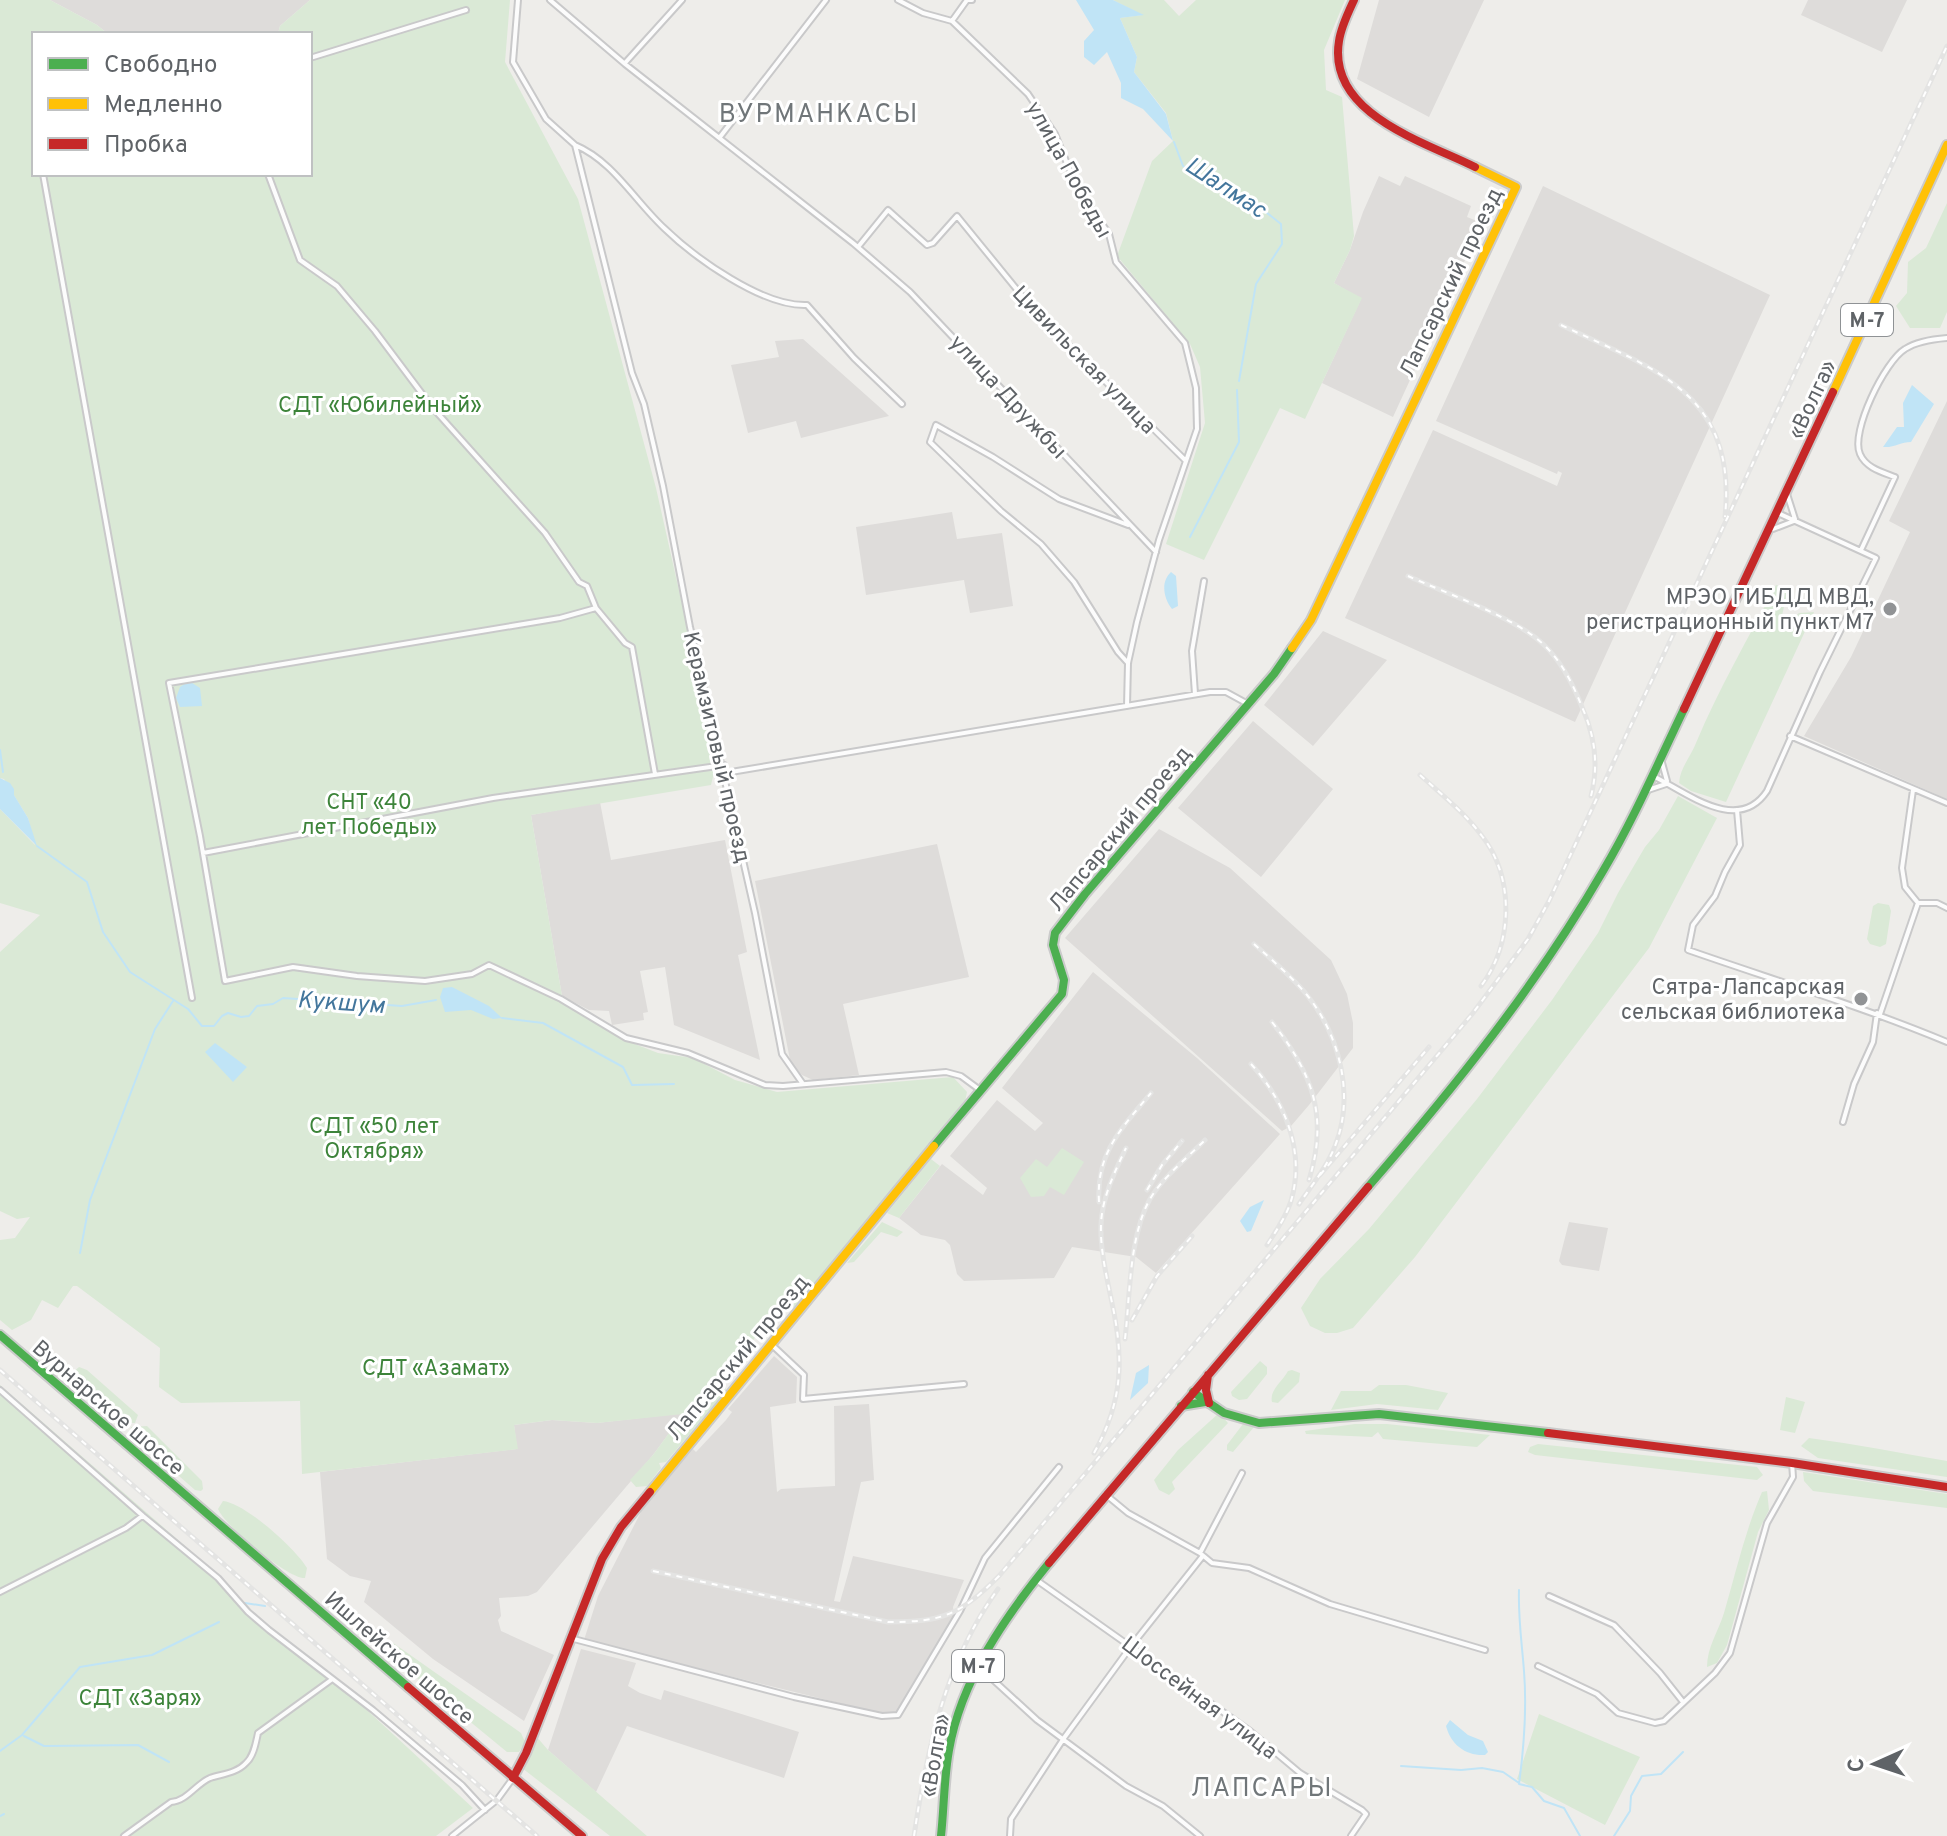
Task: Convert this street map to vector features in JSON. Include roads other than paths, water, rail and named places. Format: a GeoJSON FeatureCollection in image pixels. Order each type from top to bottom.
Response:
{"type":"FeatureCollection","features":[{"type":"Feature","properties":{"kind":"main road","name":"Лапсарский проезд"},"geometry":{"type":"LineString","coordinates":[[513,1778],[526,1753],[602,1559],[621,1527],[1062,994],[1064,980],[1053,945],[1055,933],[1274,674],[1311,620],[1516,187],[1361,109],[1336,58],[1342,28],[1354,0]]}},
{"type":"Feature","properties":{"kind":"main road","name":"«Волга»"},"geometry":{"type":"LineString","coordinates":[[941,1836],[949,1750],[959,1711],[978,1666],[1002,1623],[1079,1524],[1464,1075],[1531,984],[1584,902],[1653,776],[1947,145]]}},
{"type":"Feature","properties":{"kind":"main road","name":"Вурнарское шоссе"},"geometry":{"type":"LineString","coordinates":[[0,1335],[194,1505]]}},
{"type":"Feature","properties":{"kind":"main road"},"geometry":{"type":"LineString","coordinates":[[1208,1375],[1206,1390],[1209,1403]]}},
{"type":"Feature","properties":{"kind":"main road"},"geometry":{"type":"LineString","coordinates":[[1193,1392],[1237,1418],[1259,1423],[1379,1414],[1405,1416],[1792,1463],[1947,1487]]}},
{"type":"Feature","properties":{"kind":"main road"},"geometry":{"type":"LineString","coordinates":[[1181,1406],[1209,1403]]}},
{"type":"Feature","properties":{"kind":"main road","name":"Ишлейское шоссе"},"geometry":{"type":"LineString","coordinates":[[194,1505],[582,1836]]}},
{"type":"Feature","properties":{"kind":"street"},"geometry":{"type":"LineString","coordinates":[[518,0],[513,62],[546,119],[575,145],[592,152],[664,228],[709,266],[770,299],[790,306],[807,305],[854,358],[902,404]]}},
{"type":"Feature","properties":{"kind":"street","name":"улица Дружбы"},"geometry":{"type":"LineString","coordinates":[[550,0],[625,64],[858,247],[910,292],[1156,552]]}},
{"type":"Feature","properties":{"kind":"street"},"geometry":{"type":"LineString","coordinates":[[625,64],[682,0]]}},
{"type":"Feature","properties":{"kind":"street"},"geometry":{"type":"LineString","coordinates":[[720,137],[826,0]]}},
{"type":"Feature","properties":{"kind":"street","name":"улица Победы"},"geometry":{"type":"LineString","coordinates":[[898,0],[923,13],[952,21],[1028,94],[1055,134],[1077,188],[1109,234],[1116,262],[1185,343],[1196,388],[1197,429],[1156,552],[1128,663],[1127,706]]}},
{"type":"Feature","properties":{"kind":"street"},"geometry":{"type":"LineString","coordinates":[[952,21],[967,0],[972,0]]}},
{"type":"Feature","properties":{"kind":"street"},"geometry":{"type":"LineString","coordinates":[[312,57],[466,10]]}},
{"type":"Feature","properties":{"kind":"street","name":"Керамзитовый проезд"},"geometry":{"type":"LineString","coordinates":[[575,145],[632,373],[644,404],[690,627],[724,765],[782,1054],[803,1084]]}},
{"type":"Feature","properties":{"kind":"street"},"geometry":{"type":"LineString","coordinates":[[43,176],[192,998]]}},
{"type":"Feature","properties":{"kind":"street"},"geometry":{"type":"LineString","coordinates":[[269,176],[300,260],[337,286],[432,407],[556,547],[579,582],[587,586],[596,608],[625,643],[632,647],[655,774]]}},
{"type":"Feature","properties":{"kind":"street","name":"Цивильская улица"},"geometry":{"type":"LineString","coordinates":[[858,247],[888,210],[927,245],[933,243],[957,216],[1036,313],[1185,460]]}},
{"type":"Feature","properties":{"kind":"street"},"geometry":{"type":"LineString","coordinates":[[1861,550],[1895,477],[1866,463],[1861,456],[1857,440],[1861,420],[1890,363],[1905,348],[1947,338]]}},
{"type":"Feature","properties":{"kind":"street"},"geometry":{"type":"LineString","coordinates":[[1128,663],[1074,582],[1041,544],[1001,511],[930,442],[936,425],[1059,499],[1130,525]]}},
{"type":"Feature","properties":{"kind":"street"},"geometry":{"type":"LineString","coordinates":[[1787,494],[1797,521]]}},
{"type":"Feature","properties":{"kind":"street"},"geometry":{"type":"LineString","coordinates":[[1653,776],[1708,805],[1737,810],[1753,806],[1762,799],[1876,558],[1778,513]]}},
{"type":"Feature","properties":{"kind":"street"},"geometry":{"type":"LineString","coordinates":[[1769,531],[1787,522],[1797,521]]}},
{"type":"Feature","properties":{"kind":"street"},"geometry":{"type":"LineString","coordinates":[[1195,694],[1192,651],[1204,581]]}},
{"type":"Feature","properties":{"kind":"street"},"geometry":{"type":"LineString","coordinates":[[596,608],[549,620],[169,683],[225,981],[293,967],[425,981],[472,974],[489,965],[561,999],[626,1038],[688,1053],[765,1085],[946,1072],[961,1076],[980,1090]]}},
{"type":"Feature","properties":{"kind":"street"},"geometry":{"type":"LineString","coordinates":[[725,773],[1195,694],[1226,692],[1248,704]]}},
{"type":"Feature","properties":{"kind":"street"},"geometry":{"type":"LineString","coordinates":[[1790,736],[1947,803]]}},
{"type":"Feature","properties":{"kind":"street"},"geometry":{"type":"LineString","coordinates":[[1661,759],[1669,783]]}},
{"type":"Feature","properties":{"kind":"street"},"geometry":{"type":"LineString","coordinates":[[203,853],[413,812],[724,765]]}},
{"type":"Feature","properties":{"kind":"street"},"geometry":{"type":"LineString","coordinates":[[1645,792],[1669,783]]}},
{"type":"Feature","properties":{"kind":"street"},"geometry":{"type":"LineString","coordinates":[[1913,790],[1902,868],[1905,887],[1918,903]]}},
{"type":"Feature","properties":{"kind":"street"},"geometry":{"type":"LineString","coordinates":[[1737,810],[1741,826],[1740,845],[1715,896],[1693,925],[1688,950],[1879,1014],[1947,1042]]}},
{"type":"Feature","properties":{"kind":"street"},"geometry":{"type":"LineString","coordinates":[[1918,903],[1937,903],[1947,908]]}},
{"type":"Feature","properties":{"kind":"street"},"geometry":{"type":"LineString","coordinates":[[1843,1122],[1854,1084],[1873,1042],[1879,1014],[1918,903]]}},
{"type":"Feature","properties":{"kind":"street"},"geometry":{"type":"LineString","coordinates":[[771,1344],[804,1375],[803,1399],[964,1384]]}},
{"type":"Feature","properties":{"kind":"street"},"geometry":{"type":"LineString","coordinates":[[0,1390],[218,1578],[248,1612],[384,1719],[462,1785],[485,1810]]}},
{"type":"Feature","properties":{"kind":"street"},"geometry":{"type":"LineString","coordinates":[[1538,1666],[1597,1694],[1618,1713],[1655,1723],[1664,1721],[1715,1673],[1730,1653],[1767,1523],[1793,1477],[1792,1463]]}},
{"type":"Feature","properties":{"kind":"street"},"geometry":{"type":"LineString","coordinates":[[570,1638],[794,1697],[894,1717],[907,1705],[971,1591],[985,1558],[1059,1467]]}},
{"type":"Feature","properties":{"kind":"street"},"geometry":{"type":"LineString","coordinates":[[1010,1836],[1011,1819],[1064,1738],[1201,1555],[1242,1473]]}},
{"type":"Feature","properties":{"kind":"street"},"geometry":{"type":"LineString","coordinates":[[1105,1494],[1128,1513],[1223,1566],[1249,1568],[1330,1604],[1485,1650]]}},
{"type":"Feature","properties":{"kind":"street"},"geometry":{"type":"LineString","coordinates":[[0,1592],[126,1528],[143,1516]]}},
{"type":"Feature","properties":{"kind":"street","name":"Шоссейная улица"},"geometry":{"type":"LineString","coordinates":[[1035,1578],[1250,1731],[1300,1773],[1366,1814],[1351,1836]]}},
{"type":"Feature","properties":{"kind":"street"},"geometry":{"type":"LineString","coordinates":[[1549,1596],[1614,1625],[1683,1702]]}},
{"type":"Feature","properties":{"kind":"street"},"geometry":{"type":"LineString","coordinates":[[978,1666],[1037,1720],[1126,1786],[1163,1806],[1200,1836]]}},
{"type":"Feature","properties":{"kind":"street"},"geometry":{"type":"LineString","coordinates":[[124,1836],[208,1779],[222,1776],[247,1763],[258,1733],[331,1680]]}},
{"type":"Feature","properties":{"kind":"street"},"geometry":{"type":"LineString","coordinates":[[452,1836],[497,1800],[513,1778]]}},
{"type":"Feature","properties":{"kind":"water"},"geometry":{"type":"Polygon","coordinates":[[[1076,0],[1113,0],[1144,15],[1120,18],[1137,57],[1134,72],[1166,114],[1173,141],[1143,109],[1121,98],[1121,83],[1107,52],[1094,65],[1084,57],[1084,41],[1094,30],[1076,0]]]}},
{"type":"Feature","properties":{"kind":"water"},"geometry":{"type":"Polygon","coordinates":[[[1912,385],[1934,404],[1911,442],[1883,447],[1897,427],[1904,427],[1903,403],[1912,385]]]}},
{"type":"Feature","properties":{"kind":"water"},"geometry":{"type":"Polygon","coordinates":[[[1171,572],[1176,576],[1178,606],[1172,609],[1164,590],[1171,572]]]}},
{"type":"Feature","properties":{"kind":"water"},"geometry":{"type":"Polygon","coordinates":[[[189,681],[200,688],[202,706],[180,707],[176,698],[180,687],[189,681]]]}},
{"type":"Feature","properties":{"kind":"water"},"geometry":{"type":"Polygon","coordinates":[[[0,778],[14,789],[37,846],[0,809],[0,778]]]}},
{"type":"Feature","properties":{"kind":"water"},"geometry":{"type":"Polygon","coordinates":[[[452,987],[489,1006],[502,1018],[493,1019],[471,1010],[445,1012],[440,997],[443,988],[452,987]]]}},
{"type":"Feature","properties":{"kind":"water"},"geometry":{"type":"Polygon","coordinates":[[[215,1043],[247,1067],[233,1082],[205,1052],[215,1043]]]}},
{"type":"Feature","properties":{"kind":"water"},"geometry":{"type":"Polygon","coordinates":[[[1264,1200],[1251,1231],[1247,1232],[1240,1221],[1250,1207],[1264,1200]]]}},
{"type":"Feature","properties":{"kind":"water"},"geometry":{"type":"Polygon","coordinates":[[[1149,1365],[1148,1383],[1130,1400],[1136,1373],[1149,1365]]]}},
{"type":"Feature","properties":{"kind":"water"},"geometry":{"type":"Polygon","coordinates":[[[1450,1720],[1468,1735],[1483,1741],[1488,1752],[1478,1755],[1460,1748],[1448,1733],[1446,1726],[1450,1720]]]}},
{"type":"Feature","properties":{"kind":"waterway","name":"Шалмас"},"geometry":{"type":"LineString","coordinates":[[1174,142],[1183,166],[1211,183],[1252,201],[1281,224],[1282,244],[1256,284],[1239,381]]}},
{"type":"Feature","properties":{"kind":"waterway","name":"Шалмас"},"geometry":{"type":"LineString","coordinates":[[1190,537],[1239,442],[1237,390]]}},
{"type":"Feature","properties":{"kind":"waterway","name":"Кукшум"},"geometry":{"type":"LineString","coordinates":[[0,750],[3,772]]}},
{"type":"Feature","properties":{"kind":"waterway","name":"Кукшум"},"geometry":{"type":"LineString","coordinates":[[37,846],[87,882],[103,932],[130,972],[188,1009],[202,1026],[214,1026],[228,1013],[249,1016],[257,1006],[273,1004],[283,998],[402,1006],[436,1000]]}},
{"type":"Feature","properties":{"kind":"waterway"},"geometry":{"type":"LineString","coordinates":[[80,1253],[90,1200],[155,1029],[173,1001]]}},
{"type":"Feature","properties":{"kind":"waterway"},"geometry":{"type":"LineString","coordinates":[[502,1018],[543,1023],[623,1067],[632,1085],[674,1084]]}},
{"type":"Feature","properties":{"kind":"waterway"},"geometry":{"type":"LineString","coordinates":[[1519,1590],[1525,1699],[1519,1784],[1532,1787],[1544,1801],[1564,1808],[1580,1836]]}},
{"type":"Feature","properties":{"kind":"waterway"},"geometry":{"type":"LineString","coordinates":[[245,1603],[265,1606]]}},
{"type":"Feature","properties":{"kind":"waterway"},"geometry":{"type":"LineString","coordinates":[[0,1751],[22,1735],[80,1667],[152,1655],[219,1622]]}},
{"type":"Feature","properties":{"kind":"waterway"},"geometry":{"type":"LineString","coordinates":[[24,1736],[44,1746],[138,1745],[169,1762]]}},
{"type":"Feature","properties":{"kind":"waterway"},"geometry":{"type":"LineString","coordinates":[[1614,1836],[1630,1811],[1631,1796],[1642,1776],[1661,1774],[1683,1752]]}},
{"type":"Feature","properties":{"kind":"waterway"},"geometry":{"type":"LineString","coordinates":[[1401,1766],[1461,1770],[1482,1768],[1503,1772],[1519,1783]]}},
{"type":"Feature","properties":{"kind":"waterway"},"geometry":{"type":"LineString","coordinates":[[0,1816],[4,1814]]}},
{"type":"Feature","properties":{"kind":"railway"},"geometry":{"type":"LineString","coordinates":[[653,1571],[888,1622],[923,1620],[950,1614],[973,1600],[999,1576],[1473,1013],[1528,939],[1549,901],[1947,46]]}},
{"type":"Feature","properties":{"kind":"railway"},"geometry":{"type":"LineString","coordinates":[[1561,325],[1658,373],[1683,391],[1703,414],[1718,441],[1725,475],[1725,517]]}},
{"type":"Feature","properties":{"kind":"railway"},"geometry":{"type":"LineString","coordinates":[[1408,576],[1517,625],[1544,645],[1562,666],[1579,698],[1590,729],[1595,762],[1591,796]]}},
{"type":"Feature","properties":{"kind":"railway"},"geometry":{"type":"LineString","coordinates":[[1420,775],[1482,836],[1500,871],[1505,891],[1504,931],[1492,969],[1481,986]]}},
{"type":"Feature","properties":{"kind":"railway"},"geometry":{"type":"LineString","coordinates":[[1254,944],[1307,995],[1328,1029],[1341,1067],[1344,1087],[1341,1127],[1328,1161],[1299,1204]]}},
{"type":"Feature","properties":{"kind":"railway"},"geometry":{"type":"LineString","coordinates":[[1272,1022],[1307,1077],[1313,1096],[1317,1135],[1309,1180]]}},
{"type":"Feature","properties":{"kind":"railway"},"geometry":{"type":"LineString","coordinates":[[1320,1175],[1429,1047]]}},
{"type":"Feature","properties":{"kind":"railway"},"geometry":{"type":"LineString","coordinates":[[1251,1064],[1282,1110],[1294,1145],[1296,1164],[1291,1201],[1267,1245]]}},
{"type":"Feature","properties":{"kind":"railway"},"geometry":{"type":"LineString","coordinates":[[1099,1202],[1099,1185],[1106,1155],[1121,1130],[1151,1093]]}},
{"type":"Feature","properties":{"kind":"railway"},"geometry":{"type":"LineString","coordinates":[[1125,1339],[1134,1248],[1143,1214],[1162,1183],[1205,1140]]}},
{"type":"Feature","properties":{"kind":"railway"},"geometry":{"type":"LineString","coordinates":[[1147,1190],[1182,1141]]}},
{"type":"Feature","properties":{"kind":"railway"},"geometry":{"type":"LineString","coordinates":[[1094,1453],[1111,1415],[1119,1377],[1118,1339],[1101,1242],[1102,1214],[1126,1148]]}},
{"type":"Feature","properties":{"kind":"railway"},"geometry":{"type":"LineString","coordinates":[[1132,1320],[1157,1276],[1192,1236]]}},
{"type":"Feature","properties":{"kind":"railway"},"geometry":{"type":"LineString","coordinates":[[0,1370],[537,1836]]}},
{"type":"Feature","properties":{"kind":"railway"},"geometry":{"type":"LineString","coordinates":[[914,1836],[925,1771],[941,1707],[964,1646],[998,1589]]}},
{"type":"Feature","properties":{"kind":"place","name":"МРЭО ГИБДД МВД, регистрационный пункт М7"},"geometry":{"type":"Point","coordinates":[1890,609]}},
{"type":"Feature","properties":{"kind":"place","name":"Сятра-Лапсарская сельская библиотека"},"geometry":{"type":"Point","coordinates":[1861,999]}},
{"type":"Feature","properties":{"kind":"district","name":"ВУРМАНКАСЫ"},"geometry":{"type":"Point","coordinates":[819,113]}},
{"type":"Feature","properties":{"kind":"district","name":"ЛАПСАРЫ"},"geometry":{"type":"Point","coordinates":[1262,1787]}},
{"type":"Feature","properties":{"kind":"park label","name":"СДТ «Юбилейный»"},"geometry":{"type":"Point","coordinates":[380,404]}},
{"type":"Feature","properties":{"kind":"park label","name":"СНТ «40 лет Победы»"},"geometry":{"type":"Point","coordinates":[369,814]}},
{"type":"Feature","properties":{"kind":"park label","name":"СДТ «50 лет Октября»"},"geometry":{"type":"Point","coordinates":[374,1138]}},
{"type":"Feature","properties":{"kind":"park label","name":"СДТ «Азамат»"},"geometry":{"type":"Point","coordinates":[436,1367]}},
{"type":"Feature","properties":{"kind":"park label","name":"СДТ «Заря»"},"geometry":{"type":"Point","coordinates":[140,1697]}}]}
